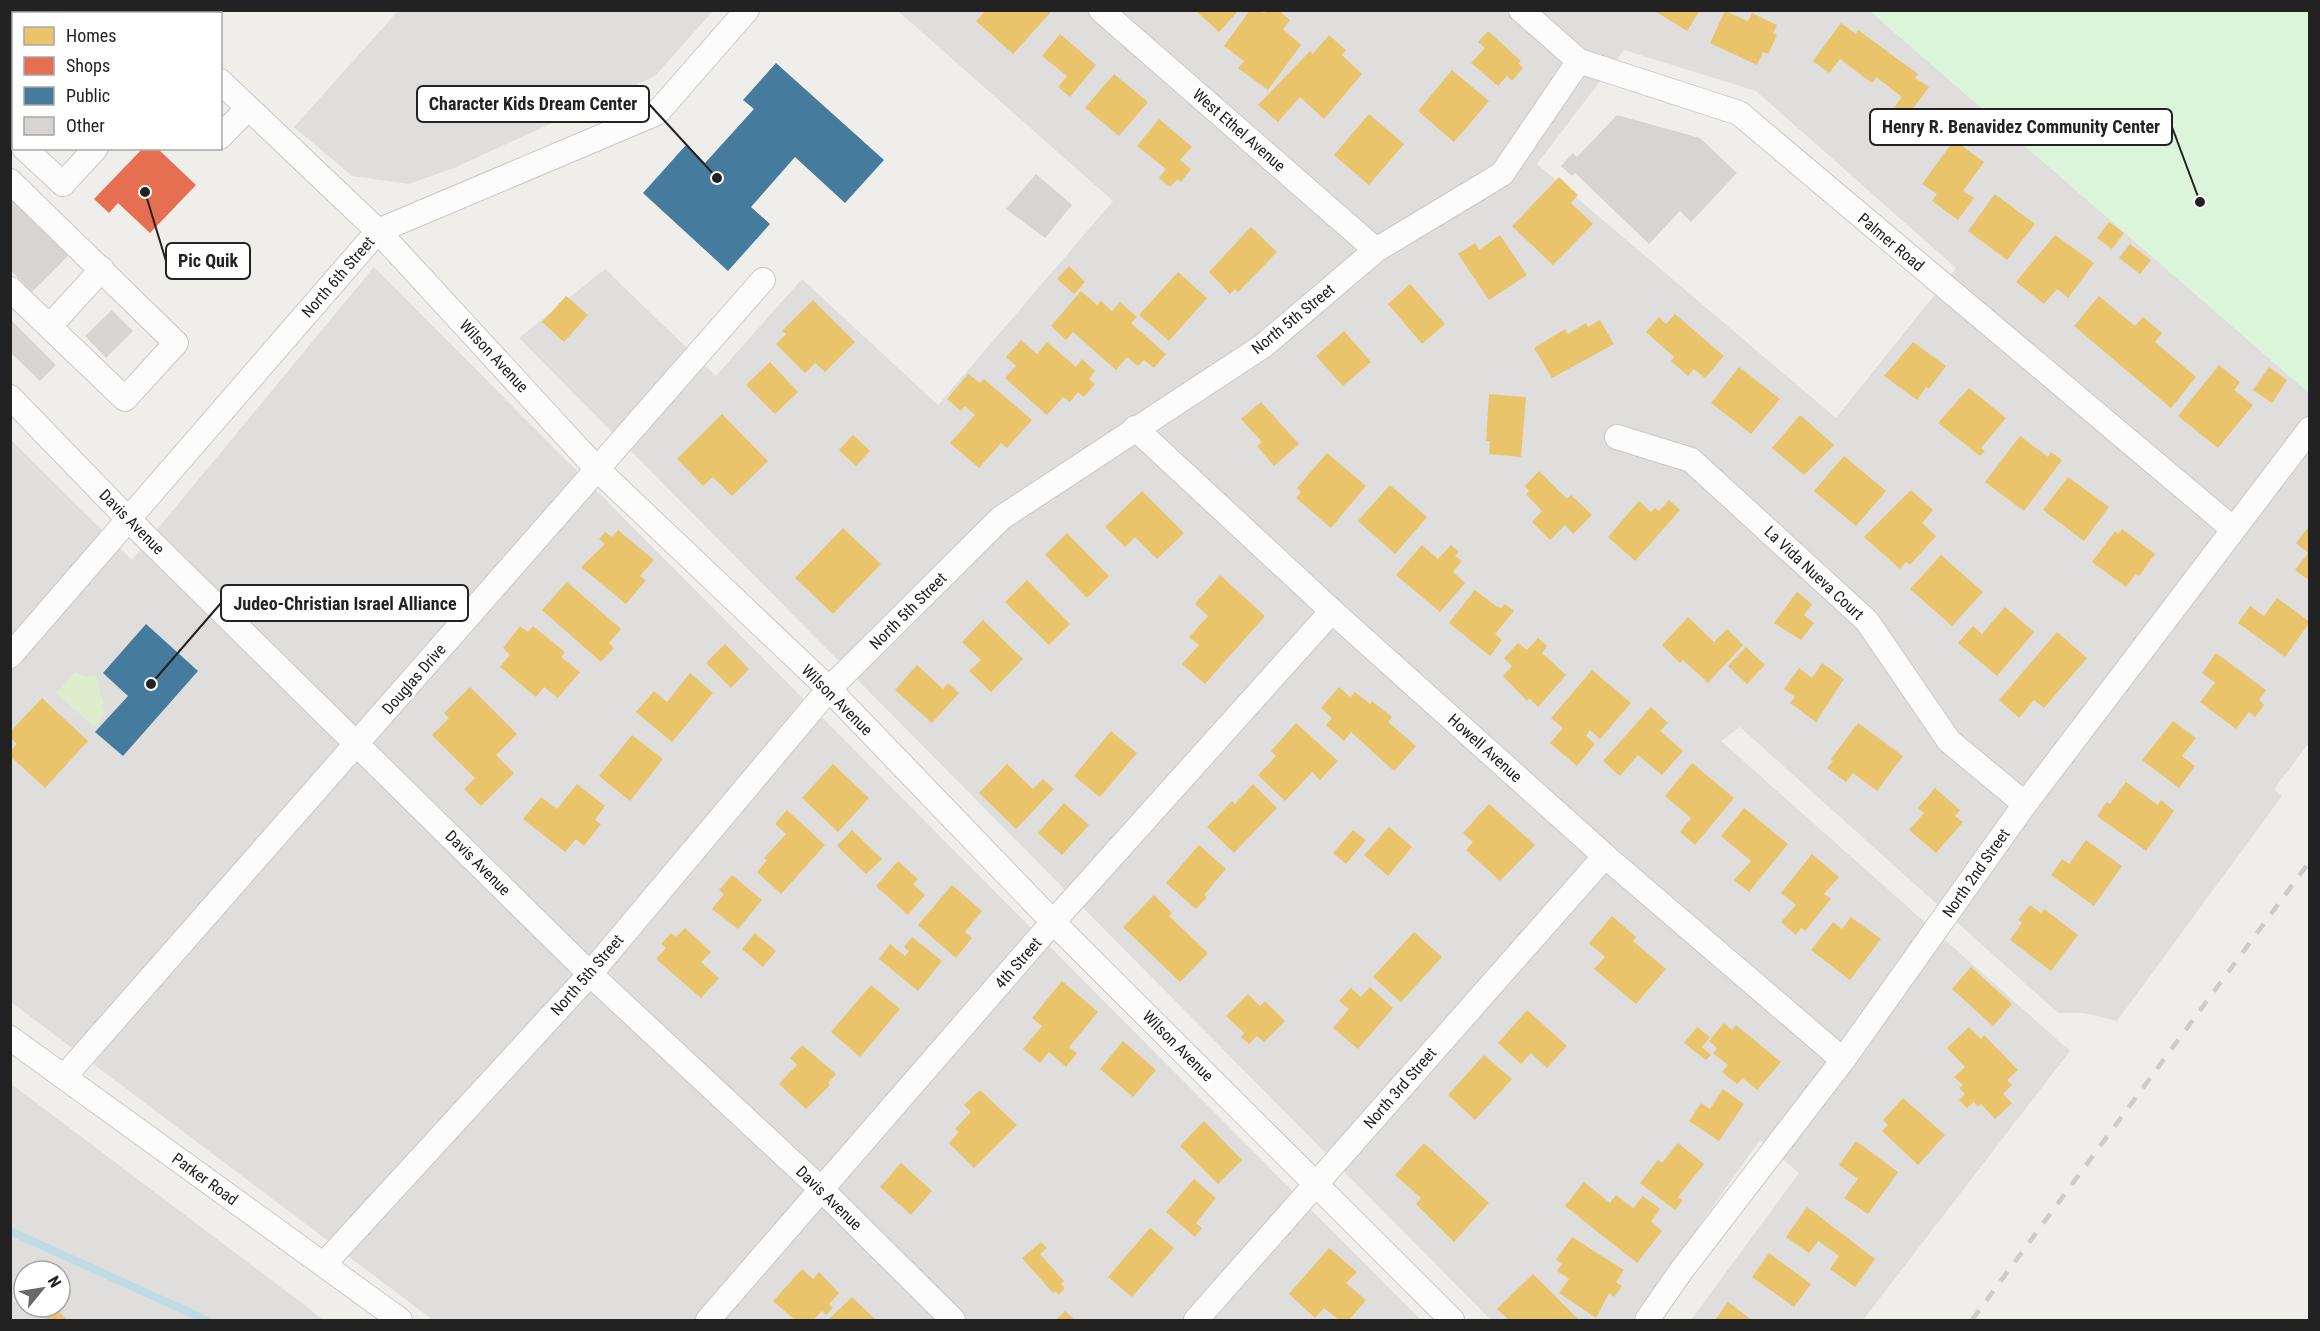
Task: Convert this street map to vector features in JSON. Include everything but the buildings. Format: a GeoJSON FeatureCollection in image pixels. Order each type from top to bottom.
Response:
{"type":"FeatureCollection","features":[{"type":"Feature","properties":{"kind":"street","name":"North 6th Street"},"geometry":{"type":"LineString","coordinates":[[10,656],[378,231],[657,112],[747,10]]}},
{"type":"Feature","properties":{"kind":"street","name":"West Ethel Avenue"},"geometry":{"type":"LineString","coordinates":[[1101,10],[1377,250]]}},
{"type":"Feature","properties":{"kind":"street","name":"Palmer Road"},"geometry":{"type":"LineString","coordinates":[[1521,10],[1579,61],[1738,114],[2232,528]]}},
{"type":"Feature","properties":{"kind":"street","name":"North 5th Street"},"geometry":{"type":"LineString","coordinates":[[324,1264],[590,974],[829,689],[1001,518],[1263,346],[1377,250],[1502,174],[1579,61]]}},
{"type":"Feature","properties":{"kind":"street","name":"Wilson Avenue"},"geometry":{"type":"LineString","coordinates":[[222,83],[378,231],[596,468],[829,689],[1053,922],[1452,1320]]}},
{"type":"Feature","properties":{"kind":"street"},"geometry":{"type":"LineString","coordinates":[[222,134],[248,108]]}},
{"type":"Feature","properties":{"kind":"street"},"geometry":{"type":"LineString","coordinates":[[10,170],[25,150],[63,184],[94,150]]}},
{"type":"Feature","properties":{"kind":"street"},"geometry":{"type":"LineString","coordinates":[[10,181],[176,343],[125,399],[10,289]]}},
{"type":"Feature","properties":{"kind":"street"},"geometry":{"type":"LineString","coordinates":[[50,326],[102,269]]}},
{"type":"Feature","properties":{"kind":"street","name":"Douglas Drive"},"geometry":{"type":"LineString","coordinates":[[64,1077],[763,280]]}},
{"type":"Feature","properties":{"kind":"street","name":"Davis Avenue"},"geometry":{"type":"LineString","coordinates":[[10,397],[129,520],[590,974],[822,1191],[953,1320]]}},
{"type":"Feature","properties":{"kind":"street","name":"Howell Avenue"},"geometry":{"type":"LineString","coordinates":[[1135,428],[1332,611],[1605,856],[1843,1060]]}},
{"type":"Feature","properties":{"kind":"street","name":"North 2nd Street"},"geometry":{"type":"LineString","coordinates":[[1647,1320],[1681,1271],[1843,1060],[2025,804],[2232,528],[2310,429]]}},
{"type":"Feature","properties":{"kind":"street","name":"La Vida Nueva Court"},"geometry":{"type":"LineString","coordinates":[[1617,436],[1691,460],[1867,621],[1949,741],[2025,804]]}},
{"type":"Feature","properties":{"kind":"street","name":"4th Street"},"geometry":{"type":"LineString","coordinates":[[708,1320],[1053,922],[1332,611]]}},
{"type":"Feature","properties":{"kind":"street","name":"North 3rd Street"},"geometry":{"type":"LineString","coordinates":[[1196,1320],[1605,856]]}},
{"type":"Feature","properties":{"kind":"street","name":"Parker Road"},"geometry":{"type":"LineString","coordinates":[[10,1038],[400,1320]]}},
{"type":"Feature","properties":{"kind":"shaded area"},"geometry":{"type":"Polygon","coordinates":[[[398,11],[713,11],[655,76],[454,168],[409,184],[352,176],[294,127],[398,11]]]}},
{"type":"Feature","properties":{"kind":"shaded area"},"geometry":{"type":"Polygon","coordinates":[[[898,11],[1870,11],[2309,393],[2309,743],[2274,789],[2282,796],[2117,1021],[2084,1013],[2058,1013],[1740,727],[1721,741],[2070,1051],[1863,1320],[1691,1320],[1799,1173],[1760,1140],[1632,1320],[1491,1320],[519,338],[605,269],[716,376],[802,279],[938,405],[1113,201],[898,11]],[[1624,50],[1537,164],[1836,418],[1956,268],[1756,91],[1624,50]]]}},
{"type":"Feature","properties":{"kind":"shaded area"},"geometry":{"type":"Polygon","coordinates":[[[374,267],[1421,1320],[433,1320],[11,1002],[10,439],[132,560],[374,267]]]}},
{"type":"Feature","properties":{"kind":"shaded area"},"geometry":{"type":"Polygon","coordinates":[[[10,1083],[311,1310],[323,1320],[11,1320],[10,1083]]]}},
{"type":"Feature","properties":{"kind":"green space"},"geometry":{"type":"Polygon","coordinates":[[[1870,11],[2309,11],[2309,393],[1870,11]]]}},
{"type":"Feature","properties":{"kind":"green space"},"geometry":{"type":"Polygon","coordinates":[[[75,672],[85,677],[97,675],[105,714],[94,727],[56,693],[75,672]]]}},
{"type":"Feature","properties":{"kind":"waterway"},"geometry":{"type":"LineString","coordinates":[[10,1231],[206,1320]]}},
{"type":"Feature","properties":{"kind":"railway"},"geometry":{"type":"LineString","coordinates":[[1972,1320],[2310,861]]}},
{"type":"Feature","properties":{"kind":"place","name":"Character Kids Dream Center"},"geometry":{"type":"Point","coordinates":[717,178]}},
{"type":"Feature","properties":{"kind":"place","name":"Pic Quik"},"geometry":{"type":"Point","coordinates":[145,192]}},
{"type":"Feature","properties":{"kind":"place","name":"Henry R. Benavidez Community Center"},"geometry":{"type":"Point","coordinates":[2200,202]}},
{"type":"Feature","properties":{"kind":"place","name":"Judeo-Christian Israel Alliance"},"geometry":{"type":"Point","coordinates":[151,684]}}]}
